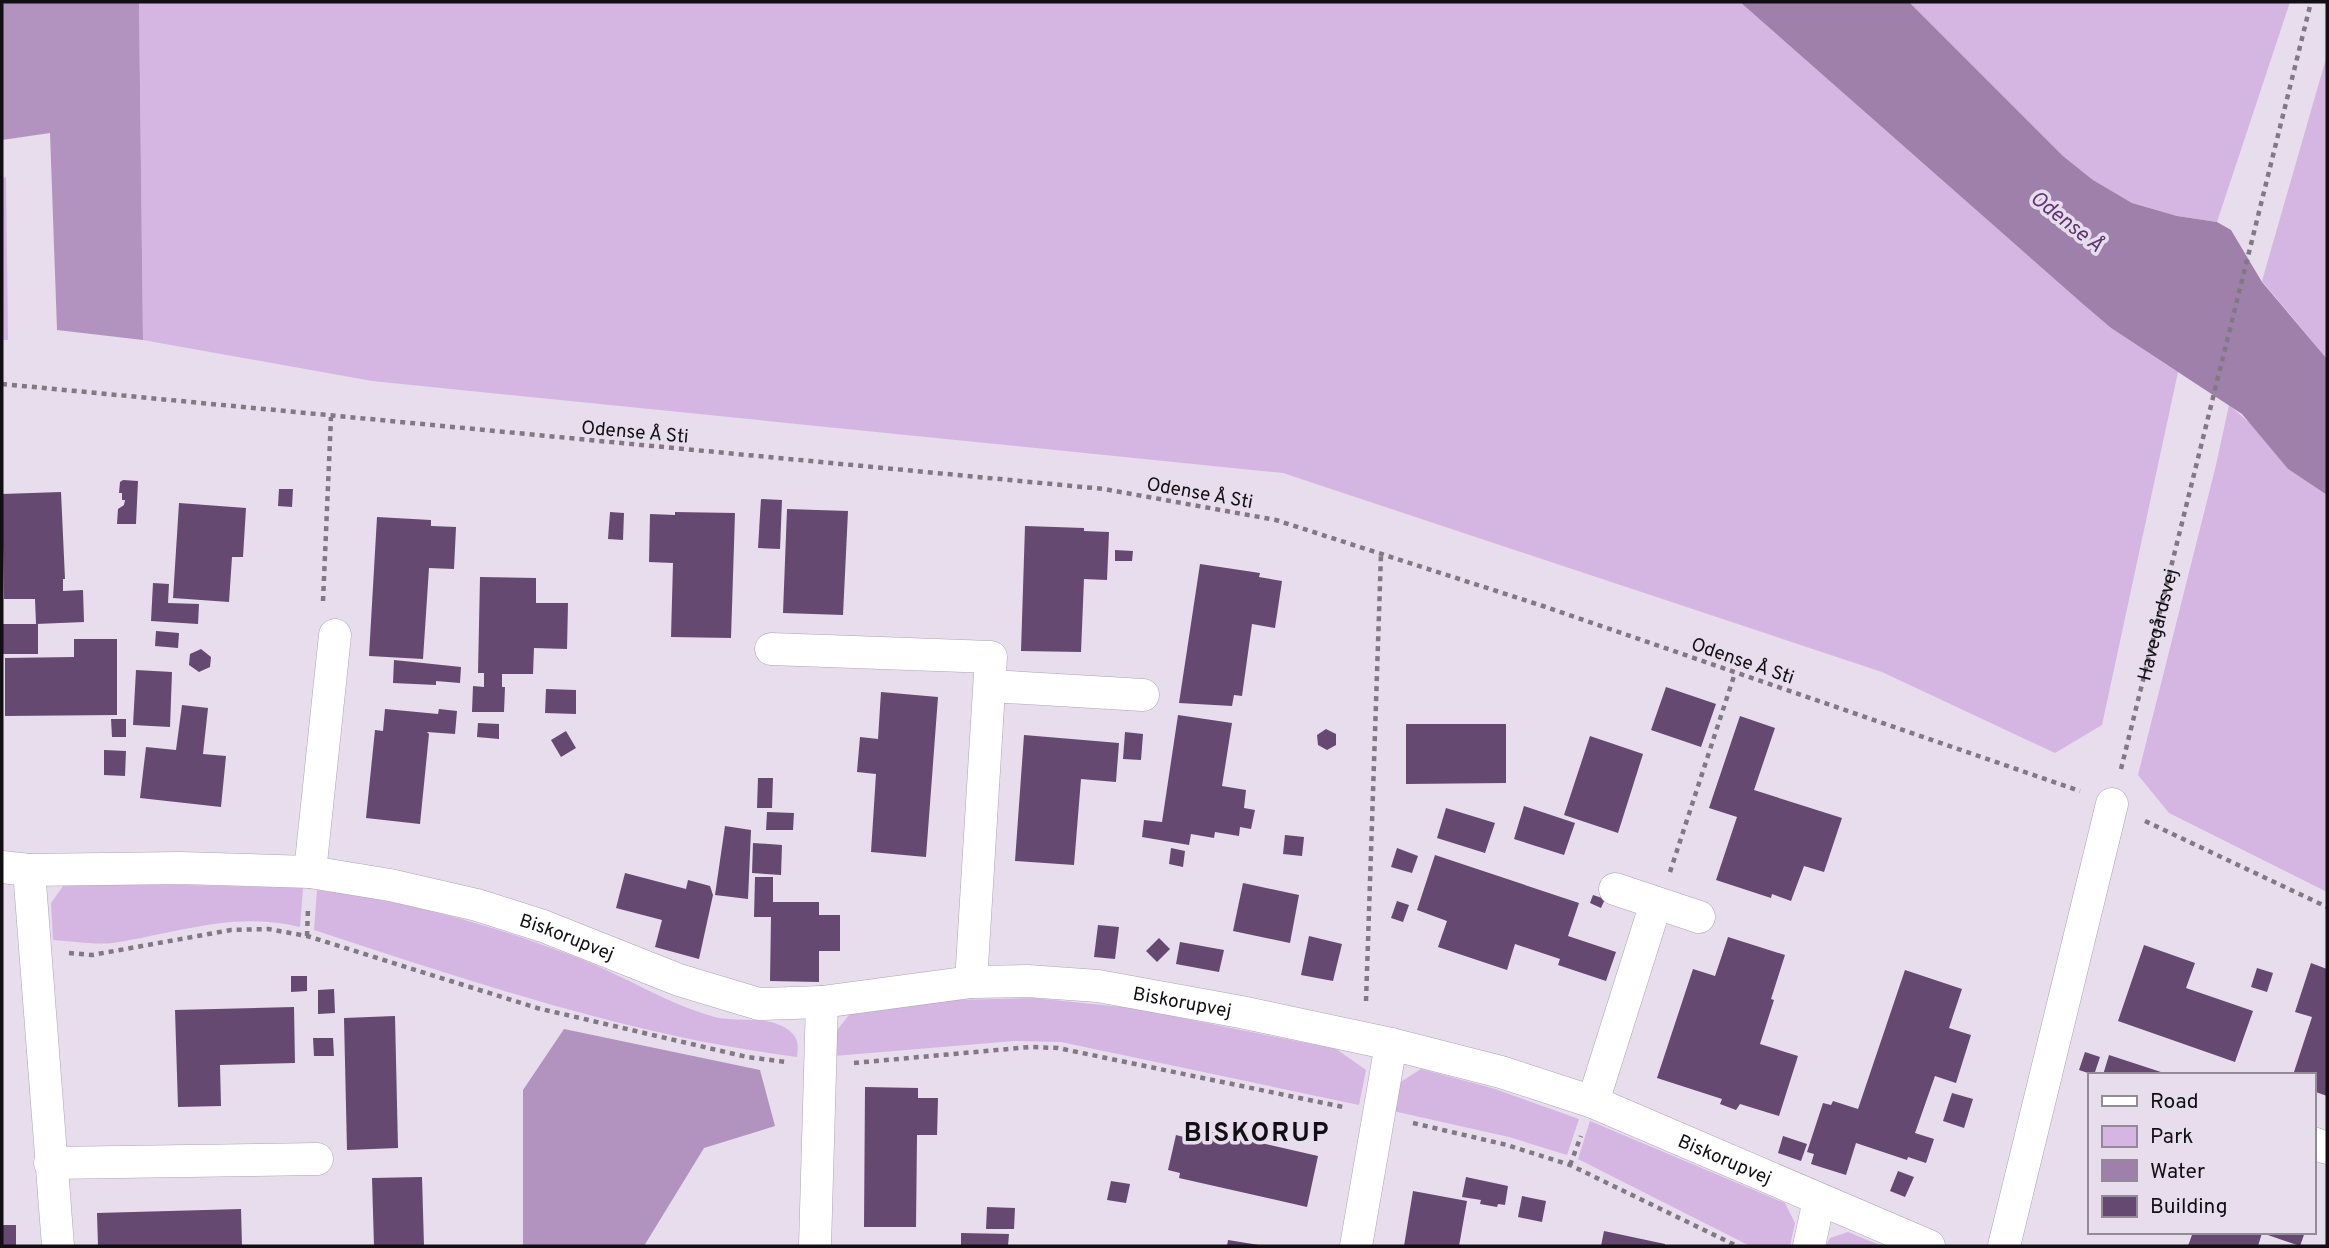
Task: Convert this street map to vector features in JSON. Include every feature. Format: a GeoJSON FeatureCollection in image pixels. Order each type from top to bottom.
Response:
{"type":"FeatureCollection","features":[{"type":"Feature","properties":{"kind":"street"},"geometry":{"type":"LineString","coordinates":[[310,872],[335,635]]}},
{"type":"Feature","properties":{"kind":"street"},"geometry":{"type":"LineString","coordinates":[[771,649],[991,657],[971,982]]}},
{"type":"Feature","properties":{"kind":"street"},"geometry":{"type":"LineString","coordinates":[[990,686],[1143,695]]}},
{"type":"Feature","properties":{"kind":"street"},"geometry":{"type":"LineString","coordinates":[[2004,1246],[2112,804]]}},
{"type":"Feature","properties":{"kind":"street","name":"Biskorupvej"},"geometry":{"type":"LineString","coordinates":[[58,1246],[35,950],[15,869],[180,868],[310,872],[390,885],[477,905],[543,926],[679,980],[759,1004],[821,1003],[971,982],[1027,981],[1098,986],[1241,1012],[1379,1041],[1501,1072],[1592,1102],[1929,1246]]}},
{"type":"Feature","properties":{"kind":"street"},"geometry":{"type":"LineString","coordinates":[[1615,889],[1699,917]]}},
{"type":"Feature","properties":{"kind":"street"},"geometry":{"type":"LineString","coordinates":[[1592,1102],[1658,903]]}},
{"type":"Feature","properties":{"kind":"street"},"geometry":{"type":"LineString","coordinates":[[816,1246],[821,1003]]}},
{"type":"Feature","properties":{"kind":"street"},"geometry":{"type":"LineString","coordinates":[[1356,1246],[1379,1114],[1379,1041]]}},
{"type":"Feature","properties":{"kind":"street"},"geometry":{"type":"LineString","coordinates":[[50,1163],[317,1159]]}},
{"type":"Feature","properties":{"kind":"street"},"geometry":{"type":"LineString","coordinates":[[1809,1246],[1819,1200]]}},
{"type":"Feature","properties":{"kind":"path","name":"Havegårdsvej"},"geometry":{"type":"LineString","coordinates":[[2112,804],[2311,2]]}},
{"type":"Feature","properties":{"kind":"path","name":"Odense Å Sti"},"geometry":{"type":"LineString","coordinates":[[2,384],[1104,489],[1276,520],[1543,606],[2069,787],[2112,804],[2327,907]]}},
{"type":"Feature","properties":{"kind":"path"},"geometry":{"type":"LineString","coordinates":[[331,417],[322,625],[335,635]]}},
{"type":"Feature","properties":{"kind":"path"},"geometry":{"type":"LineString","coordinates":[[1379,1041],[1381,554]]}},
{"type":"Feature","properties":{"kind":"path"},"geometry":{"type":"LineString","coordinates":[[1658,903],[1735,673]]}},
{"type":"Feature","properties":{"kind":"path"},"geometry":{"type":"LineString","coordinates":[[35,950],[92,956],[231,930],[268,929],[307,936],[537,1008],[747,1057],[820,1066],[1030,1046],[1058,1048],[1379,1114],[1507,1146],[1570,1165],[1737,1246]]}},
{"type":"Feature","properties":{"kind":"green space"},"geometry":{"type":"Polygon","coordinates":[[[139,2],[1740,2],[2111,328],[2178,372],[2102,725],[2055,753],[1882,672],[1283,473],[372,381],[143,340],[139,2]]]}},
{"type":"Feature","properties":{"kind":"green space"},"geometry":{"type":"Polygon","coordinates":[[[1909,2],[2290,2],[2217,222],[2177,216],[2132,203],[2093,180],[2063,156],[1909,2]]]}},
{"type":"Feature","properties":{"kind":"green space"},"geometry":{"type":"Polygon","coordinates":[[[2327,55],[2327,359],[2262,281],[2327,55]]]}},
{"type":"Feature","properties":{"kind":"green space"},"geometry":{"type":"Polygon","coordinates":[[[6,177],[8,340],[2,340],[2,178],[6,177]]]}},
{"type":"Feature","properties":{"kind":"green space"},"geometry":{"type":"Polygon","coordinates":[[[2229,405],[2251,424],[2288,469],[2327,495],[2327,892],[2169,813],[2138,775],[2229,405]]]}},
{"type":"Feature","properties":{"kind":"green space"},"geometry":{"type":"Polygon","coordinates":[[[66,882],[303,888],[300,927],[252,921],[229,922],[113,943],[53,940],[51,903],[66,882]]]}},
{"type":"Feature","properties":{"kind":"green space"},"geometry":{"type":"Polygon","coordinates":[[[317,890],[452,916],[583,960],[698,1012],[724,1019],[775,1023],[796,1038],[797,1057],[735,1048],[613,1021],[433,969],[314,930],[317,890]]]}},
{"type":"Feature","properties":{"kind":"green space"},"geometry":{"type":"Polygon","coordinates":[[[1034,998],[1132,1008],[1336,1049],[1366,1070],[1359,1105],[1061,1042],[1014,1041],[834,1056],[834,1034],[849,1015],[949,1000],[1034,998]]]}},
{"type":"Feature","properties":{"kind":"green space"},"geometry":{"type":"Polygon","coordinates":[[[1421,1069],[1492,1088],[1579,1119],[1567,1155],[1509,1137],[1393,1111],[1399,1083],[1421,1069]]]}},
{"type":"Feature","properties":{"kind":"green space"},"geometry":{"type":"Polygon","coordinates":[[[1590,1121],[1785,1203],[1795,1223],[1790,1246],[1750,1246],[1578,1159],[1590,1121]]]}},
{"type":"Feature","properties":{"kind":"green space"},"geometry":{"type":"Polygon","coordinates":[[[1848,1232],[1882,1246],[1826,1246],[1830,1238],[1848,1232]]]}},
{"type":"Feature","properties":{"kind":"shaded area"},"geometry":{"type":"Polygon","coordinates":[[[2,2],[139,2],[143,340],[57,330],[50,133],[2,140],[2,2]]]}},
{"type":"Feature","properties":{"kind":"shaded area"},"geometry":{"type":"Polygon","coordinates":[[[564,1029],[760,1070],[775,1126],[704,1148],[644,1246],[523,1246],[523,1090],[564,1029]]]}},
{"type":"Feature","properties":{"kind":"water","name":"Odense Å"},"geometry":{"type":"Polygon","coordinates":[[[1740,2],[1909,2],[2063,156],[2093,180],[2132,203],[2177,216],[2217,222],[2231,230],[2262,282],[2327,359],[2327,495],[2288,469],[2242,414],[2111,328],[1740,2]]]}},
{"type":"Feature","properties":{"kind":"building"},"geometry":{"type":"Polygon","coordinates":[[[138,481],[136,524],[117,524],[118,509],[124,505],[125,500],[122,500],[122,493],[119,493],[120,482],[138,481]]]}},
{"type":"Feature","properties":{"kind":"building"},"geometry":{"type":"Polygon","coordinates":[[[279,489],[293,489],[292,507],[278,506],[279,489]]]}},
{"type":"Feature","properties":{"kind":"building"},"geometry":{"type":"Polygon","coordinates":[[[61,492],[65,579],[63,591],[83,590],[84,622],[36,624],[35,599],[4,599],[2,494],[61,492]]]}},
{"type":"Feature","properties":{"kind":"building"},"geometry":{"type":"Polygon","coordinates":[[[761,499],[782,500],[780,549],[758,548],[761,499]]]}},
{"type":"Feature","properties":{"kind":"building"},"geometry":{"type":"Polygon","coordinates":[[[179,503],[246,508],[243,557],[232,557],[229,602],[173,598],[179,503]]]}},
{"type":"Feature","properties":{"kind":"building"},"geometry":{"type":"Polygon","coordinates":[[[787,509],[848,511],[843,615],[783,613],[787,509]]]}},
{"type":"Feature","properties":{"kind":"building"},"geometry":{"type":"Polygon","coordinates":[[[610,512],[624,513],[623,540],[608,539],[610,512]]]}},
{"type":"Feature","properties":{"kind":"building"},"geometry":{"type":"Polygon","coordinates":[[[675,512],[735,513],[731,638],[671,637],[673,563],[649,562],[650,514],[675,515],[675,512]]]}},
{"type":"Feature","properties":{"kind":"building"},"geometry":{"type":"Polygon","coordinates":[[[377,517],[431,520],[431,526],[456,527],[454,569],[429,568],[423,659],[369,656],[377,517]]]}},
{"type":"Feature","properties":{"kind":"building"},"geometry":{"type":"Polygon","coordinates":[[[1025,526],[1084,528],[1084,531],[1109,532],[1107,580],[1084,579],[1081,652],[1021,651],[1025,526]]]}},
{"type":"Feature","properties":{"kind":"building"},"geometry":{"type":"Polygon","coordinates":[[[1115,550],[1133,551],[1132,561],[1115,561],[1115,550]]]}},
{"type":"Feature","properties":{"kind":"building"},"geometry":{"type":"Polygon","coordinates":[[[1200,564],[1260,573],[1259,577],[1282,581],[1275,628],[1252,624],[1242,696],[1234,695],[1232,706],[1179,703],[1200,564]]]}},
{"type":"Feature","properties":{"kind":"building"},"geometry":{"type":"Polygon","coordinates":[[[480,577],[536,578],[536,603],[568,603],[567,649],[534,648],[533,674],[502,674],[502,687],[505,687],[504,712],[472,712],[473,686],[484,687],[484,673],[478,673],[480,577]]]}},
{"type":"Feature","properties":{"kind":"building"},"geometry":{"type":"Polygon","coordinates":[[[153,583],[169,584],[168,603],[199,604],[198,624],[151,621],[153,583]]]}},
{"type":"Feature","properties":{"kind":"building"},"geometry":{"type":"Polygon","coordinates":[[[2,624],[38,624],[38,654],[2,654],[2,624]]]}},
{"type":"Feature","properties":{"kind":"building"},"geometry":{"type":"Polygon","coordinates":[[[156,631],[179,633],[178,648],[155,646],[156,631]]]}},
{"type":"Feature","properties":{"kind":"building"},"geometry":{"type":"Polygon","coordinates":[[[74,639],[117,639],[117,715],[5,716],[5,658],[74,657],[74,639]]]}},
{"type":"Feature","properties":{"kind":"building"},"geometry":{"type":"Polygon","coordinates":[[[201,649],[211,657],[210,667],[199,672],[189,665],[190,654],[201,649]]]}},
{"type":"Feature","properties":{"kind":"building"},"geometry":{"type":"Polygon","coordinates":[[[394,660],[461,667],[460,683],[393,683],[394,660]]]}},
{"type":"Feature","properties":{"kind":"building"},"geometry":{"type":"Polygon","coordinates":[[[136,670],[172,672],[170,727],[133,725],[136,670]]]}},
{"type":"Feature","properties":{"kind":"building"},"geometry":{"type":"Polygon","coordinates":[[[1666,687],[1716,704],[1701,747],[1651,730],[1666,687]]]}},
{"type":"Feature","properties":{"kind":"building"},"geometry":{"type":"Polygon","coordinates":[[[546,689],[576,690],[576,714],[545,713],[546,689]]]}},
{"type":"Feature","properties":{"kind":"building"},"geometry":{"type":"Polygon","coordinates":[[[881,692],[938,697],[926,857],[871,852],[876,774],[857,772],[860,737],[878,739],[881,692]]]}},
{"type":"Feature","properties":{"kind":"building"},"geometry":{"type":"Polygon","coordinates":[[[182,705],[208,708],[203,754],[226,756],[221,807],[140,798],[146,747],[176,750],[182,705]]]}},
{"type":"Feature","properties":{"kind":"building"},"geometry":{"type":"Polygon","coordinates":[[[385,709],[438,714],[439,709],[457,711],[455,734],[427,732],[429,734],[420,824],[366,818],[375,730],[383,731],[385,709]]]}},
{"type":"Feature","properties":{"kind":"building"},"geometry":{"type":"Polygon","coordinates":[[[1178,715],[1232,723],[1222,786],[1246,790],[1244,808],[1255,810],[1251,829],[1240,827],[1239,836],[1215,832],[1214,838],[1191,834],[1189,845],[1142,837],[1144,820],[1162,822],[1178,715]]]}},
{"type":"Feature","properties":{"kind":"building"},"geometry":{"type":"Polygon","coordinates":[[[1740,716],[1775,728],[1754,790],[1842,818],[1824,872],[1804,866],[1791,901],[1772,894],[1771,898],[1716,880],[1737,817],[1709,808],[1740,716]]]}},
{"type":"Feature","properties":{"kind":"building"},"geometry":{"type":"Polygon","coordinates":[[[111,719],[126,719],[126,737],[112,737],[111,719]]]}},
{"type":"Feature","properties":{"kind":"building"},"geometry":{"type":"Polygon","coordinates":[[[478,723],[499,724],[499,739],[477,737],[478,723]]]}},
{"type":"Feature","properties":{"kind":"building"},"geometry":{"type":"Polygon","coordinates":[[[1406,724],[1506,724],[1506,783],[1406,784],[1406,724]]]}},
{"type":"Feature","properties":{"kind":"building"},"geometry":{"type":"Polygon","coordinates":[[[1326,729],[1336,734],[1336,745],[1327,750],[1318,745],[1317,735],[1326,729]]]}},
{"type":"Feature","properties":{"kind":"building"},"geometry":{"type":"Polygon","coordinates":[[[566,731],[576,748],[561,757],[551,740],[566,731]]]}},
{"type":"Feature","properties":{"kind":"building"},"geometry":{"type":"Polygon","coordinates":[[[1125,732],[1143,734],[1141,760],[1123,759],[1125,732]]]}},
{"type":"Feature","properties":{"kind":"building"},"geometry":{"type":"Polygon","coordinates":[[[1024,735],[1119,743],[1116,782],[1081,779],[1074,865],[1015,861],[1024,735]]]}},
{"type":"Feature","properties":{"kind":"building"},"geometry":{"type":"Polygon","coordinates":[[[1590,736],[1643,754],[1618,833],[1564,815],[1590,736]]]}},
{"type":"Feature","properties":{"kind":"building"},"geometry":{"type":"Polygon","coordinates":[[[104,750],[126,751],[125,776],[104,775],[104,750]]]}},
{"type":"Feature","properties":{"kind":"building"},"geometry":{"type":"Polygon","coordinates":[[[758,778],[773,778],[772,808],[757,808],[758,778]]]}},
{"type":"Feature","properties":{"kind":"building"},"geometry":{"type":"Polygon","coordinates":[[[1524,806],[1575,823],[1564,855],[1514,839],[1524,806]]]}},
{"type":"Feature","properties":{"kind":"building"},"geometry":{"type":"Polygon","coordinates":[[[1446,808],[1495,823],[1485,853],[1437,838],[1446,808]]]}},
{"type":"Feature","properties":{"kind":"building"},"geometry":{"type":"Polygon","coordinates":[[[767,812],[794,813],[793,830],[766,830],[767,812]]]}},
{"type":"Feature","properties":{"kind":"building"},"geometry":{"type":"Polygon","coordinates":[[[725,826],[751,830],[748,899],[715,895],[725,826]]]}},
{"type":"Feature","properties":{"kind":"building"},"geometry":{"type":"Polygon","coordinates":[[[1285,835],[1304,837],[1302,856],[1283,854],[1285,835]]]}},
{"type":"Feature","properties":{"kind":"building"},"geometry":{"type":"Polygon","coordinates":[[[753,843],[782,845],[781,875],[752,873],[753,843]]]}},
{"type":"Feature","properties":{"kind":"building"},"geometry":{"type":"Polygon","coordinates":[[[1171,848],[1185,851],[1183,867],[1169,864],[1171,848]]]}},
{"type":"Feature","properties":{"kind":"building"},"geometry":{"type":"Polygon","coordinates":[[[1397,848],[1418,856],[1412,873],[1391,867],[1397,848]]]}},
{"type":"Feature","properties":{"kind":"building"},"geometry":{"type":"Polygon","coordinates":[[[1435,855],[1579,903],[1568,936],[1616,952],[1606,981],[1558,965],[1560,959],[1515,944],[1507,970],[1438,947],[1447,921],[1417,910],[1435,855]]]}},
{"type":"Feature","properties":{"kind":"building"},"geometry":{"type":"Polygon","coordinates":[[[625,873],[686,889],[688,880],[710,886],[713,895],[699,959],[655,947],[662,920],[616,908],[625,873]]]}},
{"type":"Feature","properties":{"kind":"building"},"geometry":{"type":"Polygon","coordinates":[[[755,877],[773,877],[773,902],[819,902],[819,915],[840,915],[840,951],[819,951],[819,982],[770,981],[771,917],[754,917],[755,877]]]}},
{"type":"Feature","properties":{"kind":"building"},"geometry":{"type":"Polygon","coordinates":[[[1243,883],[1299,895],[1290,943],[1233,931],[1243,883]]]}},
{"type":"Feature","properties":{"kind":"building"},"geometry":{"type":"Polygon","coordinates":[[[1593,895],[1605,899],[1601,908],[1590,903],[1593,895]]]}},
{"type":"Feature","properties":{"kind":"building"},"geometry":{"type":"Polygon","coordinates":[[[1397,901],[1409,905],[1403,922],[1391,918],[1397,901]]]}},
{"type":"Feature","properties":{"kind":"building"},"geometry":{"type":"Polygon","coordinates":[[[1098,925],[1119,927],[1115,959],[1094,957],[1098,925]]]}},
{"type":"Feature","properties":{"kind":"building"},"geometry":{"type":"Polygon","coordinates":[[[1309,936],[1342,944],[1333,981],[1301,975],[1309,936]]]}},
{"type":"Feature","properties":{"kind":"building"},"geometry":{"type":"Polygon","coordinates":[[[1728,937],[1785,955],[1760,1044],[1798,1056],[1779,1116],[1740,1104],[1736,1110],[1720,1104],[1722,1099],[1657,1078],[1693,969],[1715,976],[1728,937]]]}},
{"type":"Feature","properties":{"kind":"building"},"geometry":{"type":"Polygon","coordinates":[[[1159,938],[1170,949],[1157,962],[1146,951],[1159,938]]]}},
{"type":"Feature","properties":{"kind":"building"},"geometry":{"type":"Polygon","coordinates":[[[1180,942],[1224,950],[1219,972],[1176,964],[1180,942]]]}},
{"type":"Feature","properties":{"kind":"building"},"geometry":{"type":"Polygon","coordinates":[[[2144,945],[2195,963],[2186,988],[2253,1011],[2235,1062],[2118,1021],[2144,945]]]}},
{"type":"Feature","properties":{"kind":"building"},"geometry":{"type":"Polygon","coordinates":[[[2311,963],[2327,969],[2327,1096],[2315,1092],[2315,1073],[2294,1073],[2312,1017],[2295,1012],[2311,963]]]}},
{"type":"Feature","properties":{"kind":"building"},"geometry":{"type":"Polygon","coordinates":[[[2257,968],[2273,973],[2267,992],[2251,987],[2257,968]]]}},
{"type":"Feature","properties":{"kind":"building"},"geometry":{"type":"Polygon","coordinates":[[[1905,970],[1962,989],[1949,1028],[1971,1035],[1956,1083],[1935,1076],[1915,1133],[1934,1139],[1926,1163],[1908,1157],[1907,1160],[1856,1143],[1846,1175],[1811,1164],[1814,1154],[1807,1152],[1823,1103],[1831,1105],[1833,1101],[1858,1109],[1905,970]]]}},
{"type":"Feature","properties":{"kind":"building"},"geometry":{"type":"Polygon","coordinates":[[[291,976],[307,976],[307,991],[291,992],[291,976]]]}},
{"type":"Feature","properties":{"kind":"building"},"geometry":{"type":"Polygon","coordinates":[[[334,989],[335,1013],[318,1014],[318,990],[334,989]]]}},
{"type":"Feature","properties":{"kind":"building"},"geometry":{"type":"Polygon","coordinates":[[[294,1007],[295,1063],[220,1065],[221,1106],[178,1107],[175,1010],[294,1007]]]}},
{"type":"Feature","properties":{"kind":"building"},"geometry":{"type":"Polygon","coordinates":[[[395,1016],[398,1148],[347,1150],[344,1018],[395,1016]]]}},
{"type":"Feature","properties":{"kind":"building"},"geometry":{"type":"Polygon","coordinates":[[[313,1038],[333,1038],[334,1056],[314,1056],[313,1038]]]}},
{"type":"Feature","properties":{"kind":"building"},"geometry":{"type":"Polygon","coordinates":[[[2085,1052],[2100,1057],[2095,1073],[2079,1070],[2085,1052]]]}},
{"type":"Feature","properties":{"kind":"building"},"geometry":{"type":"Polygon","coordinates":[[[2109,1055],[2164,1073],[2104,1073],[2109,1055]]]}},
{"type":"Feature","properties":{"kind":"building"},"geometry":{"type":"Polygon","coordinates":[[[865,1087],[918,1088],[918,1098],[938,1098],[937,1135],[917,1135],[916,1227],[864,1227],[865,1087]]]}},
{"type":"Feature","properties":{"kind":"building"},"geometry":{"type":"Polygon","coordinates":[[[1952,1093],[1973,1099],[1964,1128],[1943,1121],[1952,1093]]]}},
{"type":"Feature","properties":{"kind":"building"},"geometry":{"type":"Polygon","coordinates":[[[1191,1127],[1318,1156],[1307,1207],[1179,1178],[1180,1173],[1168,1170],[1176,1135],[1188,1138],[1191,1127]]]}},
{"type":"Feature","properties":{"kind":"building"},"geometry":{"type":"Polygon","coordinates":[[[1783,1136],[1807,1144],[1801,1161],[1778,1153],[1783,1136]]]}},
{"type":"Feature","properties":{"kind":"building"},"geometry":{"type":"Polygon","coordinates":[[[1898,1171],[1914,1177],[1905,1197],[1890,1191],[1898,1171]]]}},
{"type":"Feature","properties":{"kind":"building"},"geometry":{"type":"Polygon","coordinates":[[[422,1177],[424,1246],[374,1246],[372,1178],[422,1177]]]}},
{"type":"Feature","properties":{"kind":"building"},"geometry":{"type":"Polygon","coordinates":[[[1466,1177],[1508,1186],[1505,1205],[1498,1204],[1497,1207],[1480,1204],[1481,1200],[1462,1197],[1466,1177]]]}},
{"type":"Feature","properties":{"kind":"building"},"geometry":{"type":"Polygon","coordinates":[[[1111,1181],[1130,1184],[1126,1203],[1107,1200],[1111,1181]]]}},
{"type":"Feature","properties":{"kind":"building"},"geometry":{"type":"Polygon","coordinates":[[[1413,1191],[1467,1201],[1459,1246],[1404,1246],[1413,1191]]]}},
{"type":"Feature","properties":{"kind":"building"},"geometry":{"type":"Polygon","coordinates":[[[1522,1196],[1546,1201],[1542,1222],[1518,1217],[1522,1196]]]}},
{"type":"Feature","properties":{"kind":"building"},"geometry":{"type":"Polygon","coordinates":[[[987,1207],[1015,1208],[1014,1229],[986,1229],[987,1207]]]}},
{"type":"Feature","properties":{"kind":"building"},"geometry":{"type":"Polygon","coordinates":[[[241,1209],[242,1246],[98,1246],[97,1213],[241,1209]]]}},
{"type":"Feature","properties":{"kind":"building"},"geometry":{"type":"Polygon","coordinates":[[[2,1225],[16,1225],[16,1246],[2,1246],[2,1225]]]}},
{"type":"Feature","properties":{"kind":"building"},"geometry":{"type":"Polygon","coordinates":[[[1604,1231],[1665,1244],[1665,1246],[1601,1246],[1604,1231]]]}},
{"type":"Feature","properties":{"kind":"building"},"geometry":{"type":"Polygon","coordinates":[[[961,1233],[1009,1234],[1008,1246],[961,1246],[961,1233]]]}},
{"type":"Feature","properties":{"kind":"building"},"geometry":{"type":"Polygon","coordinates":[[[2192,1234],[2262,1234],[2258,1246],[2188,1246],[2192,1234]]]}},
{"type":"Feature","properties":{"kind":"building"},"geometry":{"type":"Polygon","coordinates":[[[2265,1234],[2304,1234],[2300,1246],[2265,1234]]]}},
{"type":"Feature","properties":{"kind":"building"},"geometry":{"type":"Polygon","coordinates":[[[1228,1240],[1259,1245],[1259,1246],[1227,1246],[1228,1240]]]}},
{"type":"Feature","properties":{"kind":"district","name":"BISKORUP"},"geometry":{"type":"Point","coordinates":[1257,1132]}}]}
